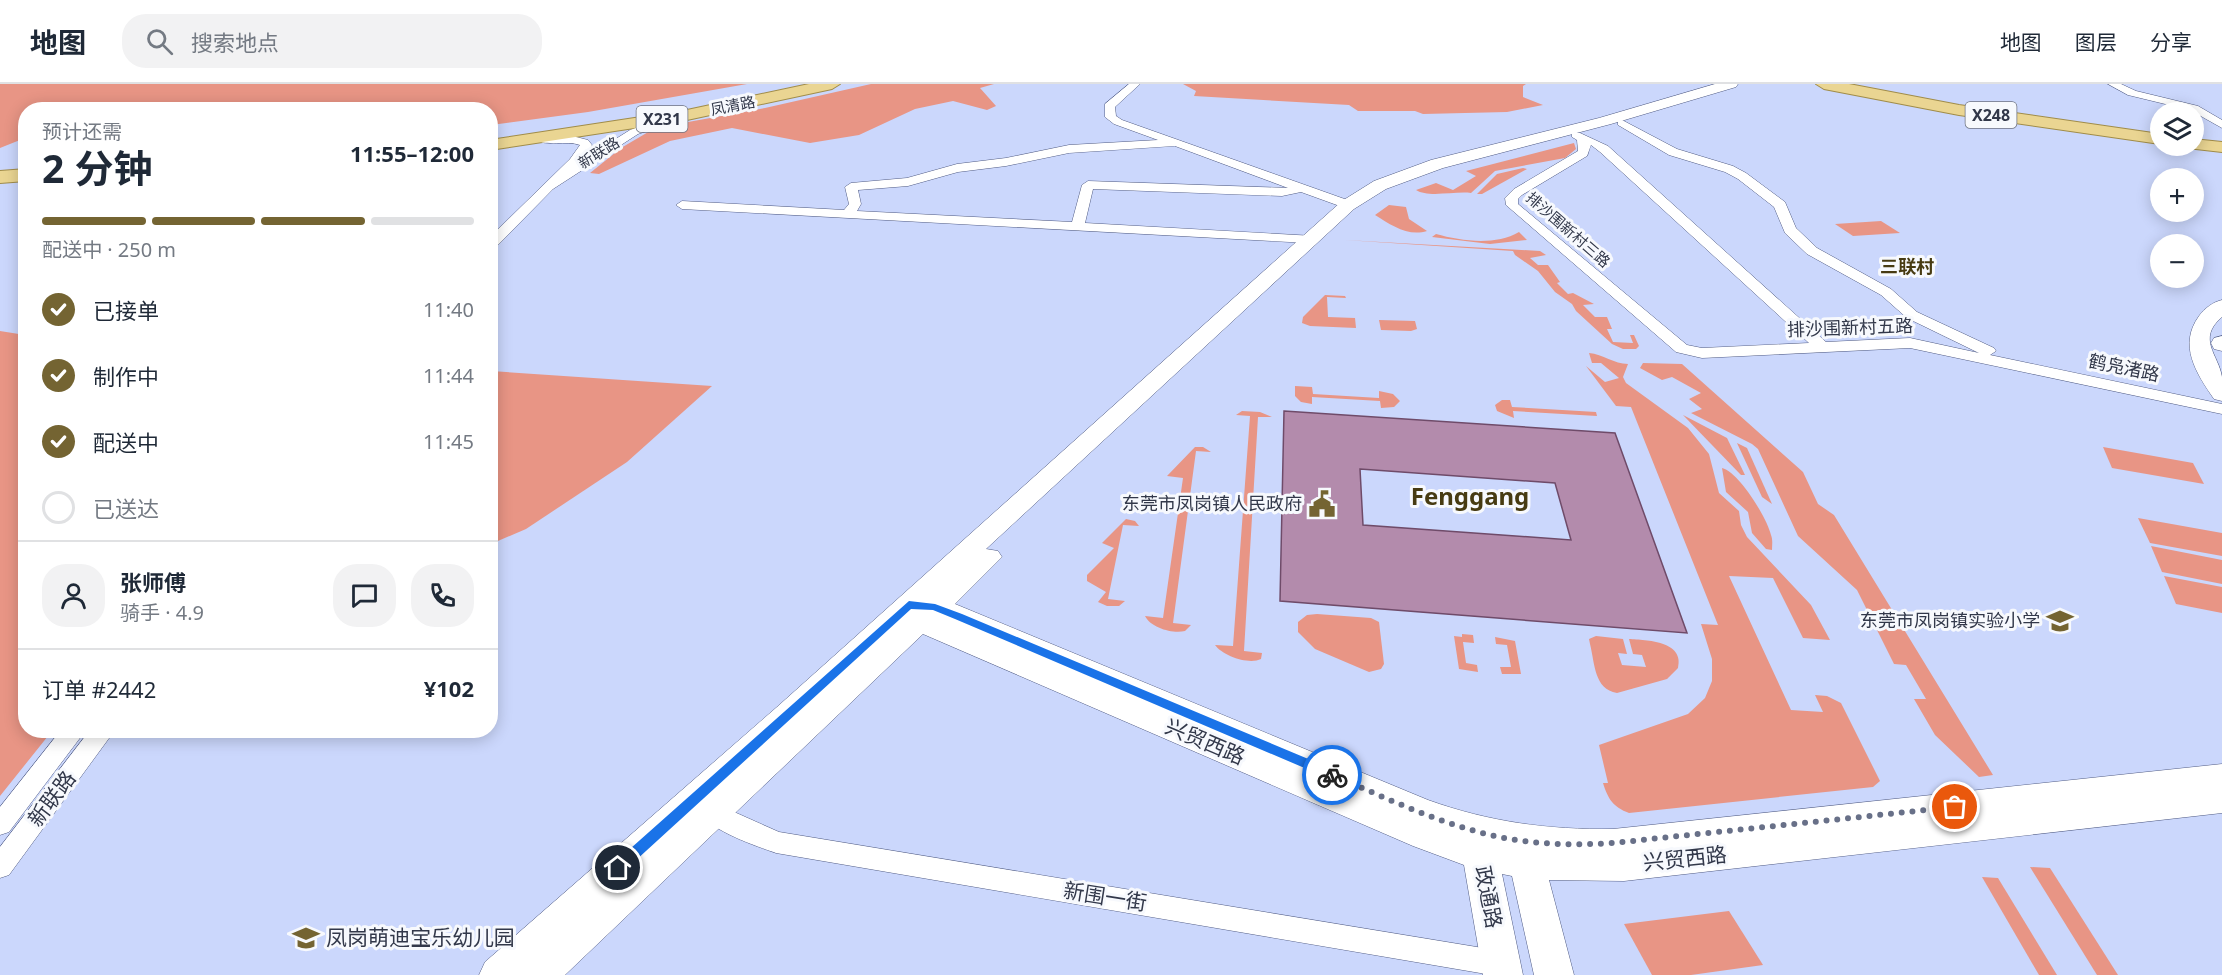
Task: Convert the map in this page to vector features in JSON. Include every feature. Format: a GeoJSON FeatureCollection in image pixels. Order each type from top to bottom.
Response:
{"type":"FeatureCollection","features":[{"type":"Feature","properties":{"kind":"main road","name":"凤清路"},"geometry":{"type":"LineString","coordinates":[[498,135],[629,117],[797,84]]}},
{"type":"Feature","properties":{"kind":"main road","name":"凤清路"},"geometry":{"type":"LineString","coordinates":[[498,144],[687,115],[832,84]]}},
{"type":"Feature","properties":{"kind":"main road","name":"X248"},"geometry":{"type":"LineString","coordinates":[[1824,84],[1970,112],[2150,138]]}},
{"type":"Feature","properties":{"kind":"main road","name":"X248"},"geometry":{"type":"LineString","coordinates":[[1854,84],[1995,110],[2150,131]]}},
{"type":"Feature","properties":{"kind":"main road"},"geometry":{"type":"LineString","coordinates":[[2204,139],[2222,141]]}},
{"type":"Feature","properties":{"kind":"main road"},"geometry":{"type":"LineString","coordinates":[[2204,145],[2222,147]]}},
{"type":"Feature","properties":{"kind":"main road"},"geometry":{"type":"LineString","coordinates":[[0,167],[18,166]]}},
{"type":"Feature","properties":{"kind":"main road"},"geometry":{"type":"LineString","coordinates":[[0,177],[18,176]]}},
{"type":"Feature","properties":{"kind":"street"},"geometry":{"type":"LineString","coordinates":[[1135,84],[1111,102],[1108,109],[1111,117],[1127,126],[1348,205]]}},
{"type":"Feature","properties":{"kind":"street"},"geometry":{"type":"LineString","coordinates":[[538,975],[714,813],[921,611],[1348,205],[1380,185],[1437,164],[1605,121],[1731,84]]}},
{"type":"Feature","properties":{"kind":"street"},"geometry":{"type":"LineString","coordinates":[[499,975],[921,611],[1362,209],[1390,191],[1425,176],[1579,137],[1752,84]]}},
{"type":"Feature","properties":{"kind":"street"},"geometry":{"type":"LineString","coordinates":[[2113,84],[2138,95],[2194,108],[2222,125]]}},
{"type":"Feature","properties":{"kind":"street","name":"新联路"},"geometry":{"type":"LineString","coordinates":[[498,236],[549,186],[634,132],[687,115]]}},
{"type":"Feature","properties":{"kind":"street"},"geometry":{"type":"LineString","coordinates":[[1622,123],[1673,152],[1730,169],[1742,176],[1780,205],[1790,230],[1812,251],[1886,292],[1912,315],[2017,365]]}},
{"type":"Feature","properties":{"kind":"street"},"geometry":{"type":"LineString","coordinates":[[1579,137],[1604,149],[1822,347]]}},
{"type":"Feature","properties":{"kind":"street","name":"排沙围新村三路"},"geometry":{"type":"LineString","coordinates":[[1579,137],[1585,148],[1583,153],[1518,192],[1511,198],[1512,205],[1682,349]]}},
{"type":"Feature","properties":{"kind":"street","name":"新联路"},"geometry":{"type":"LineString","coordinates":[[537,139],[568,138],[586,145],[583,152],[554,178],[549,186]]}},
{"type":"Feature","properties":{"kind":"street"},"geometry":{"type":"LineString","coordinates":[[848,214],[855,204],[851,187],[908,182],[957,168],[1006,162],[1070,149],[1173,143]]}},
{"type":"Feature","properties":{"kind":"street"},"geometry":{"type":"LineString","coordinates":[[1078,226],[1088,185],[1282,192],[1302,189]]}},
{"type":"Feature","properties":{"kind":"street"},"geometry":{"type":"LineString","coordinates":[[682,205],[1310,239]]}},
{"type":"Feature","properties":{"kind":"street"},"geometry":{"type":"LineString","coordinates":[[2222,306],[2205,323],[2198,345],[2204,363],[2222,394]]}},
{"type":"Feature","properties":{"kind":"street"},"geometry":{"type":"LineString","coordinates":[[1910,342],[1947,332]]}},
{"type":"Feature","properties":{"kind":"street","name":"排沙围新村五路"},"geometry":{"type":"LineString","coordinates":[[1682,349],[1702,353],[1910,342],[2017,365]]}},
{"type":"Feature","properties":{"kind":"street","name":"鹤凫渚路"},"geometry":{"type":"LineString","coordinates":[[2017,365],[2222,409]]}},
{"type":"Feature","properties":{"kind":"street","name":"兴贸西路"},"geometry":{"type":"LineString","coordinates":[[921,611],[1416,810],[1522,851],[1575,867],[1624,866],[2222,799]]}},
{"type":"Feature","properties":{"kind":"street","name":"兴贸西路"},"geometry":{"type":"LineString","coordinates":[[921,611],[1408,828],[1480,854]]}},
{"type":"Feature","properties":{"kind":"street","name":"新联路"},"geometry":{"type":"LineString","coordinates":[[0,825],[69,738]]}},
{"type":"Feature","properties":{"kind":"street","name":"新联路"},"geometry":{"type":"LineString","coordinates":[[0,867],[98,738]]}},
{"type":"Feature","properties":{"kind":"street","name":"兴贸西路"},"geometry":{"type":"LineString","coordinates":[[1522,851],[2222,777]]}},
{"type":"Feature","properties":{"kind":"street","name":"新围一街"},"geometry":{"type":"LineString","coordinates":[[714,813],[733,824],[776,842],[1502,969]]}},
{"type":"Feature","properties":{"kind":"street"},"geometry":{"type":"LineString","coordinates":[[1522,851],[1554,975]]}},
{"type":"Feature","properties":{"kind":"street","name":"政通路"},"geometry":{"type":"LineString","coordinates":[[1502,969],[1480,854],[1522,851]]}},
{"type":"Feature","properties":{"kind":"shaded area"},"geometry":{"type":"Polygon","coordinates":[[[0,84],[747,84],[588,112],[498,124],[498,102],[18,102],[18,141],[0,148],[0,84]]]}},
{"type":"Feature","properties":{"kind":"shaded area"},"geometry":{"type":"Polygon","coordinates":[[[871,84],[994,84],[980,88],[996,106],[987,110],[953,101],[915,109],[859,135],[810,143],[732,128],[670,141],[599,174],[590,173],[621,148],[655,128],[765,108],[871,84]]]}},
{"type":"Feature","properties":{"kind":"shaded area"},"geometry":{"type":"Polygon","coordinates":[[[1183,84],[1526,84],[1523,86],[1523,97],[1543,105],[1507,112],[1423,114],[1415,111],[1358,111],[1349,105],[1194,96],[1196,91],[1183,84]]]}},
{"type":"Feature","properties":{"kind":"shaded area"},"geometry":{"type":"Polygon","coordinates":[[[1574,143],[1576,149],[1565,158],[1495,171],[1471,193],[1427,194],[1416,190],[1436,183],[1453,190],[1476,176],[1466,171],[1574,143]]]}},
{"type":"Feature","properties":{"kind":"shaded area"},"geometry":{"type":"Polygon","coordinates":[[[1527,169],[1482,194],[1477,194],[1497,174],[1527,169]]]}},
{"type":"Feature","properties":{"kind":"shaded area"},"geometry":{"type":"Polygon","coordinates":[[[1389,205],[1406,207],[1409,219],[1427,231],[1406,231],[1375,215],[1389,205]]]}},
{"type":"Feature","properties":{"kind":"shaded area"},"geometry":{"type":"Polygon","coordinates":[[[1881,221],[1900,233],[1853,236],[1835,224],[1881,221]]]}},
{"type":"Feature","properties":{"kind":"shaded area"},"geometry":{"type":"Polygon","coordinates":[[[1519,232],[1527,240],[1490,244],[1432,237],[1436,234],[1456,239],[1489,241],[1519,232]]]}},
{"type":"Feature","properties":{"kind":"shaded area"},"geometry":{"type":"Polygon","coordinates":[[[1345,240],[1540,251],[1546,255],[1530,258],[1538,265],[1548,265],[1560,282],[1557,283],[1568,294],[1573,293],[1594,304],[1583,305],[1595,317],[1607,317],[1612,329],[1607,329],[1613,342],[1633,343],[1630,335],[1634,335],[1639,346],[1636,349],[1623,349],[1612,344],[1576,311],[1572,304],[1555,292],[1538,271],[1515,255],[1513,251],[1345,240]]]}},
{"type":"Feature","properties":{"kind":"shaded area"},"geometry":{"type":"Polygon","coordinates":[[[1325,295],[1345,296],[1346,298],[1327,297],[1328,317],[1355,318],[1356,328],[1310,326],[1302,323],[1303,317],[1325,295]]]}},
{"type":"Feature","properties":{"kind":"shaded area"},"geometry":{"type":"Polygon","coordinates":[[[1379,320],[1415,321],[1417,329],[1411,331],[1381,330],[1379,320]]]}},
{"type":"Feature","properties":{"kind":"shaded area"},"geometry":{"type":"Polygon","coordinates":[[[0,331],[18,334],[18,738],[46,738],[0,796],[0,331]]]}},
{"type":"Feature","properties":{"kind":"shaded area"},"geometry":{"type":"Polygon","coordinates":[[[1589,353],[1628,364],[1623,377],[1626,383],[1688,428],[1709,454],[1719,493],[1739,511],[1741,525],[1747,537],[1811,605],[1830,640],[1803,638],[1773,578],[1729,576],[1791,710],[1823,712],[1815,695],[1827,696],[1841,703],[1880,781],[1873,787],[1629,813],[1615,805],[1609,798],[1603,783],[1608,783],[1599,745],[1688,714],[1705,698],[1712,681],[1712,659],[1701,624],[1718,625],[1631,407],[1616,406],[1586,366],[1605,382],[1619,378],[1601,363],[1592,363],[1589,353]]]}},
{"type":"Feature","properties":{"kind":"shaded area"},"geometry":{"type":"Polygon","coordinates":[[[1643,363],[1682,364],[1803,472],[1818,504],[1834,515],[1993,775],[1979,777],[1935,735],[1914,699],[1926,699],[1906,665],[1894,664],[1857,590],[1798,536],[1758,449],[1691,413],[1702,409],[1689,399],[1701,393],[1672,377],[1662,380],[1640,368],[1643,363]]]}},
{"type":"Feature","properties":{"kind":"shaded area"},"geometry":{"type":"Polygon","coordinates":[[[498,371],[712,386],[627,462],[526,529],[498,541],[498,371]]]}},
{"type":"Feature","properties":{"kind":"shaded area"},"geometry":{"type":"Polygon","coordinates":[[[1295,386],[1312,387],[1313,394],[1379,398],[1379,391],[1393,394],[1400,401],[1394,407],[1381,408],[1380,401],[1312,397],[1312,404],[1301,402],[1295,396],[1295,386]]]}},
{"type":"Feature","properties":{"kind":"shaded area"},"geometry":{"type":"Polygon","coordinates":[[[1502,400],[1510,400],[1512,407],[1596,412],[1597,416],[1513,411],[1514,418],[1497,411],[1495,405],[1502,400]]]}},
{"type":"Feature","properties":{"kind":"shaded area"},"geometry":{"type":"Polygon","coordinates":[[[1242,411],[1260,412],[1272,417],[1258,417],[1244,651],[1262,653],[1261,659],[1256,661],[1230,656],[1215,645],[1233,646],[1250,416],[1236,415],[1242,411]]]}},
{"type":"Feature","properties":{"kind":"shaded area"},"geometry":{"type":"Polygon","coordinates":[[[1683,415],[1727,438],[1745,475],[1741,475],[1683,415]]]}},
{"type":"Feature","properties":{"kind":"shaded area"},"geometry":{"type":"Polygon","coordinates":[[[1737,443],[1747,448],[1772,504],[1762,497],[1737,443]]]}},
{"type":"Feature","properties":{"kind":"shaded area"},"geometry":{"type":"Polygon","coordinates":[[[1195,447],[1203,447],[1211,452],[1196,451],[1173,623],[1191,625],[1185,631],[1175,632],[1157,627],[1145,616],[1163,618],[1183,478],[1167,476],[1195,447]]]}},
{"type":"Feature","properties":{"kind":"shaded area"},"geometry":{"type":"Polygon","coordinates":[[[2103,447],[2193,463],[2204,484],[2112,468],[2103,447]]]}},
{"type":"Feature","properties":{"kind":"shaded area"},"geometry":{"type":"Polygon","coordinates":[[[1722,468],[1729,471],[1744,486],[1758,507],[1772,537],[1772,550],[1766,549],[1752,533],[1748,512],[1726,492],[1722,468]]]}},
{"type":"Feature","properties":{"kind":"shaded area"},"geometry":{"type":"Polygon","coordinates":[[[2138,518],[2222,533],[2222,556],[2150,543],[2138,518]]]}},
{"type":"Feature","properties":{"kind":"shaded area"},"geometry":{"type":"Polygon","coordinates":[[[1126,519],[1135,521],[1139,526],[1123,525],[1108,599],[1125,601],[1119,606],[1107,606],[1098,602],[1106,592],[1087,581],[1087,575],[1114,548],[1102,543],[1126,519]]]}},
{"type":"Feature","properties":{"kind":"shaded area"},"geometry":{"type":"Polygon","coordinates":[[[2151,546],[2222,560],[2222,584],[2162,572],[2151,546]]]}},
{"type":"Feature","properties":{"kind":"shaded area"},"geometry":{"type":"Polygon","coordinates":[[[2164,576],[2222,587],[2222,613],[2176,604],[2164,576]]]}},
{"type":"Feature","properties":{"kind":"shaded area"},"geometry":{"type":"Polygon","coordinates":[[[1307,615],[1371,618],[1379,622],[1384,664],[1381,669],[1369,672],[1315,649],[1298,632],[1298,622],[1307,615]]]}},
{"type":"Feature","properties":{"kind":"shaded area"},"geometry":{"type":"Polygon","coordinates":[[[1462,634],[1473,635],[1474,643],[1463,642],[1466,663],[1477,665],[1478,672],[1459,669],[1454,636],[1462,637],[1462,634]]]}},
{"type":"Feature","properties":{"kind":"shaded area"},"geometry":{"type":"Polygon","coordinates":[[[1596,636],[1623,639],[1627,654],[1618,653],[1622,665],[1646,667],[1642,655],[1633,654],[1629,639],[1654,641],[1670,647],[1679,659],[1678,668],[1667,679],[1617,693],[1609,691],[1600,681],[1595,667],[1589,639],[1596,636]]]}},
{"type":"Feature","properties":{"kind":"shaded area"},"geometry":{"type":"Polygon","coordinates":[[[1495,637],[1515,641],[1521,674],[1502,674],[1500,667],[1511,667],[1507,645],[1496,644],[1495,637]]]}},
{"type":"Feature","properties":{"kind":"shaded area"},"geometry":{"type":"Polygon","coordinates":[[[2030,867],[2050,868],[2118,975],[2097,975],[2030,867]]]}},
{"type":"Feature","properties":{"kind":"shaded area"},"geometry":{"type":"Polygon","coordinates":[[[1982,877],[1998,878],[2057,975],[2039,975],[1982,877]]]}},
{"type":"Feature","properties":{"kind":"shaded area"},"geometry":{"type":"Polygon","coordinates":[[[1729,911],[1763,965],[1691,975],[1652,975],[1624,924],[1729,911]]]}},
{"type":"Feature","properties":{"kind":"building","name":"东莞市凤岗镇人民政府"},"geometry":{"type":"Polygon","coordinates":[[[1284,411],[1615,433],[1687,633],[1280,601],[1284,411]],[[1360,469],[1363,525],[1571,540],[1555,483],[1360,469]]]}},
{"type":"Feature","properties":{"kind":"way so far"},"geometry":{"type":"LineString","coordinates":[[1332,775],[1466,828],[1516,840],[1567,845],[1613,843],[1955,807]]}},
{"type":"Feature","properties":{"kind":"place","name":"东莞市凤岗镇人民政府"},"geometry":{"type":"Point","coordinates":[1322,504]}},
{"type":"Feature","properties":{"kind":"place","name":"东莞市凤岗镇实验小学"},"geometry":{"type":"Point","coordinates":[2060,621]}},
{"type":"Feature","properties":{"kind":"place","name":"凤岗萌迪宝乐幼儿园"},"geometry":{"type":"Point","coordinates":[306,938]}},
{"type":"Feature","properties":{"kind":"district","name":"三联村"},"geometry":{"type":"Point","coordinates":[1907,267]}},
{"type":"Feature","properties":{"kind":"district","name":"Fenggang"},"geometry":{"type":"Point","coordinates":[1470,497]}},
{"type":"Feature","properties":{"kind":"route"},"geometry":{"type":"LineString","coordinates":[[618,868],[909,605],[935,607],[959,616],[1332,775]]}}]}
